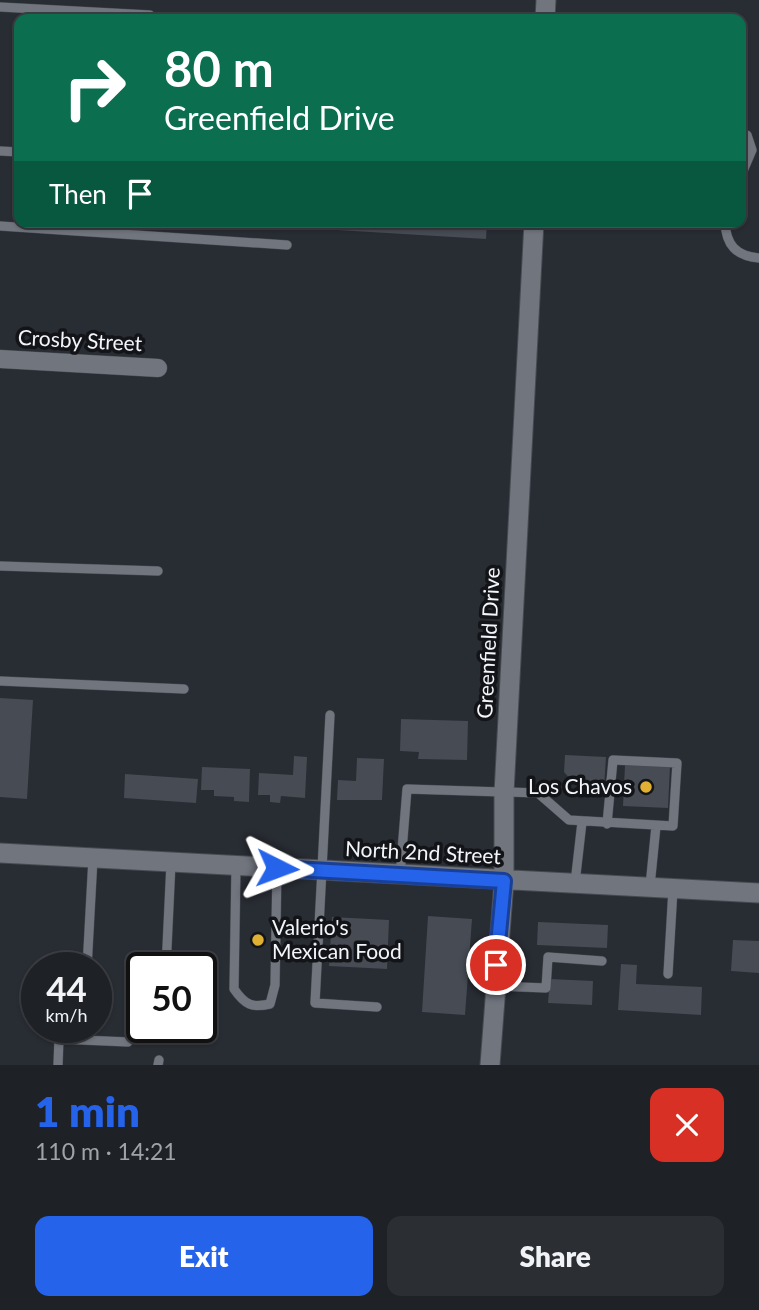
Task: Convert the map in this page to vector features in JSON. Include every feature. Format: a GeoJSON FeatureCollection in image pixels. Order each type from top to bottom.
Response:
{"type":"FeatureCollection","features":[{"type":"Feature","properties":{"kind":"main road","name":"Greenfield Drive"},"geometry":{"type":"LineString","coordinates":[[490,1065],[504,881],[504,793],[534,228]]}},
{"type":"Feature","properties":{"kind":"main road","name":"North 2nd Street"},"geometry":{"type":"LineString","coordinates":[[0,853],[759,893]]}},
{"type":"Feature","properties":{"kind":"street","name":"Crosby Street"},"geometry":{"type":"LineString","coordinates":[[0,359],[158,368]]}},
{"type":"Feature","properties":{"kind":"lane"},"geometry":{"type":"LineString","coordinates":[[0,7],[131,14]]}},
{"type":"Feature","properties":{"kind":"lane"},"geometry":{"type":"LineString","coordinates":[[746,135],[752,150],[746,164]]}},
{"type":"Feature","properties":{"kind":"lane"},"geometry":{"type":"LineString","coordinates":[[30,228],[287,245]]}},
{"type":"Feature","properties":{"kind":"lane"},"geometry":{"type":"LineString","coordinates":[[725,228],[726,237],[734,250],[747,257],[759,258]]}},
{"type":"Feature","properties":{"kind":"lane"},"geometry":{"type":"LineString","coordinates":[[0,566],[158,571]]}},
{"type":"Feature","properties":{"kind":"lane"},"geometry":{"type":"LineString","coordinates":[[0,681],[184,689]]}},
{"type":"Feature","properties":{"kind":"lane"},"geometry":{"type":"LineString","coordinates":[[330,715],[315,1003],[377,1007]]}},
{"type":"Feature","properties":{"kind":"lane"},"geometry":{"type":"LineString","coordinates":[[400,874],[407,789],[538,793],[569,820],[607,824],[673,826],[677,764],[613,760],[607,824]]}},
{"type":"Feature","properties":{"kind":"lane"},"geometry":{"type":"LineString","coordinates":[[575,883],[582,822]]}},
{"type":"Feature","properties":{"kind":"lane"},"geometry":{"type":"LineString","coordinates":[[650,888],[656,826]]}},
{"type":"Feature","properties":{"kind":"lane"},"geometry":{"type":"LineString","coordinates":[[88,952],[93,858]]}},
{"type":"Feature","properties":{"kind":"lane"},"geometry":{"type":"LineString","coordinates":[[167,952],[171,863]]}},
{"type":"Feature","properties":{"kind":"lane"},"geometry":{"type":"LineString","coordinates":[[236,866],[234,989],[243,1002],[254,1007],[270,1004],[275,985],[277,868]]}},
{"type":"Feature","properties":{"kind":"lane"},"geometry":{"type":"LineString","coordinates":[[668,974],[673,889]]}},
{"type":"Feature","properties":{"kind":"lane"},"geometry":{"type":"LineString","coordinates":[[494,986],[547,988],[548,957],[602,961]]}},
{"type":"Feature","properties":{"kind":"lane"},"geometry":{"type":"LineString","coordinates":[[58,1065],[59,1039],[126,1042]]}},
{"type":"Feature","properties":{"kind":"building"},"geometry":{"type":"Polygon","coordinates":[[[303,228],[487,228],[486,239],[303,228]]]}},
{"type":"Feature","properties":{"kind":"building"},"geometry":{"type":"Polygon","coordinates":[[[0,698],[33,700],[27,799],[0,797],[0,698]]]}},
{"type":"Feature","properties":{"kind":"building"},"geometry":{"type":"Polygon","coordinates":[[[401,719],[468,721],[467,760],[418,759],[419,752],[400,751],[401,719]]]}},
{"type":"Feature","properties":{"kind":"building"},"geometry":{"type":"Polygon","coordinates":[[[565,755],[606,757],[604,789],[578,788],[564,772],[565,755]]]}},
{"type":"Feature","properties":{"kind":"building"},"geometry":{"type":"Polygon","coordinates":[[[294,756],[307,757],[305,798],[281,796],[280,803],[270,802],[270,795],[258,795],[259,773],[293,775],[294,756]]]}},
{"type":"Feature","properties":{"kind":"building"},"geometry":{"type":"Polygon","coordinates":[[[357,758],[384,759],[382,800],[337,800],[338,780],[356,781],[357,758]]]}},
{"type":"Feature","properties":{"kind":"building","name":"Los Chavos"},"geometry":{"type":"Polygon","coordinates":[[[625,765],[670,767],[668,808],[623,806],[625,765]]]}},
{"type":"Feature","properties":{"kind":"building"},"geometry":{"type":"Polygon","coordinates":[[[202,767],[250,769],[249,802],[234,801],[234,797],[214,796],[214,790],[201,790],[202,767]]]}},
{"type":"Feature","properties":{"kind":"building"},"geometry":{"type":"Polygon","coordinates":[[[125,774],[198,779],[196,803],[124,798],[125,774]]]}},
{"type":"Feature","properties":{"kind":"building"},"geometry":{"type":"Polygon","coordinates":[[[428,916],[472,919],[465,1015],[422,1012],[428,916]]]}},
{"type":"Feature","properties":{"kind":"building"},"geometry":{"type":"Polygon","coordinates":[[[332,917],[389,920],[387,969],[329,966],[332,917]]]}},
{"type":"Feature","properties":{"kind":"building"},"geometry":{"type":"Polygon","coordinates":[[[538,922],[608,925],[607,948],[537,945],[538,922]]]}},
{"type":"Feature","properties":{"kind":"building"},"geometry":{"type":"Polygon","coordinates":[[[733,940],[759,941],[759,973],[731,971],[733,940]]]}},
{"type":"Feature","properties":{"kind":"building"},"geometry":{"type":"Polygon","coordinates":[[[621,964],[637,965],[636,984],[702,987],[701,1015],[618,1010],[621,964]]]}},
{"type":"Feature","properties":{"kind":"building"},"geometry":{"type":"Polygon","coordinates":[[[550,979],[593,981],[592,1005],[548,1003],[550,979]]]}},
{"type":"Feature","properties":{"kind":"place","name":"Los Chavos"},"geometry":{"type":"Point","coordinates":[646,787]}},
{"type":"Feature","properties":{"kind":"place","name":"Valerio's Mexican Food"},"geometry":{"type":"Point","coordinates":[258,940]}},
{"type":"Feature","properties":{"kind":"route"},"geometry":{"type":"LineString","coordinates":[[277,868],[504,881],[496,965]]}}]}
